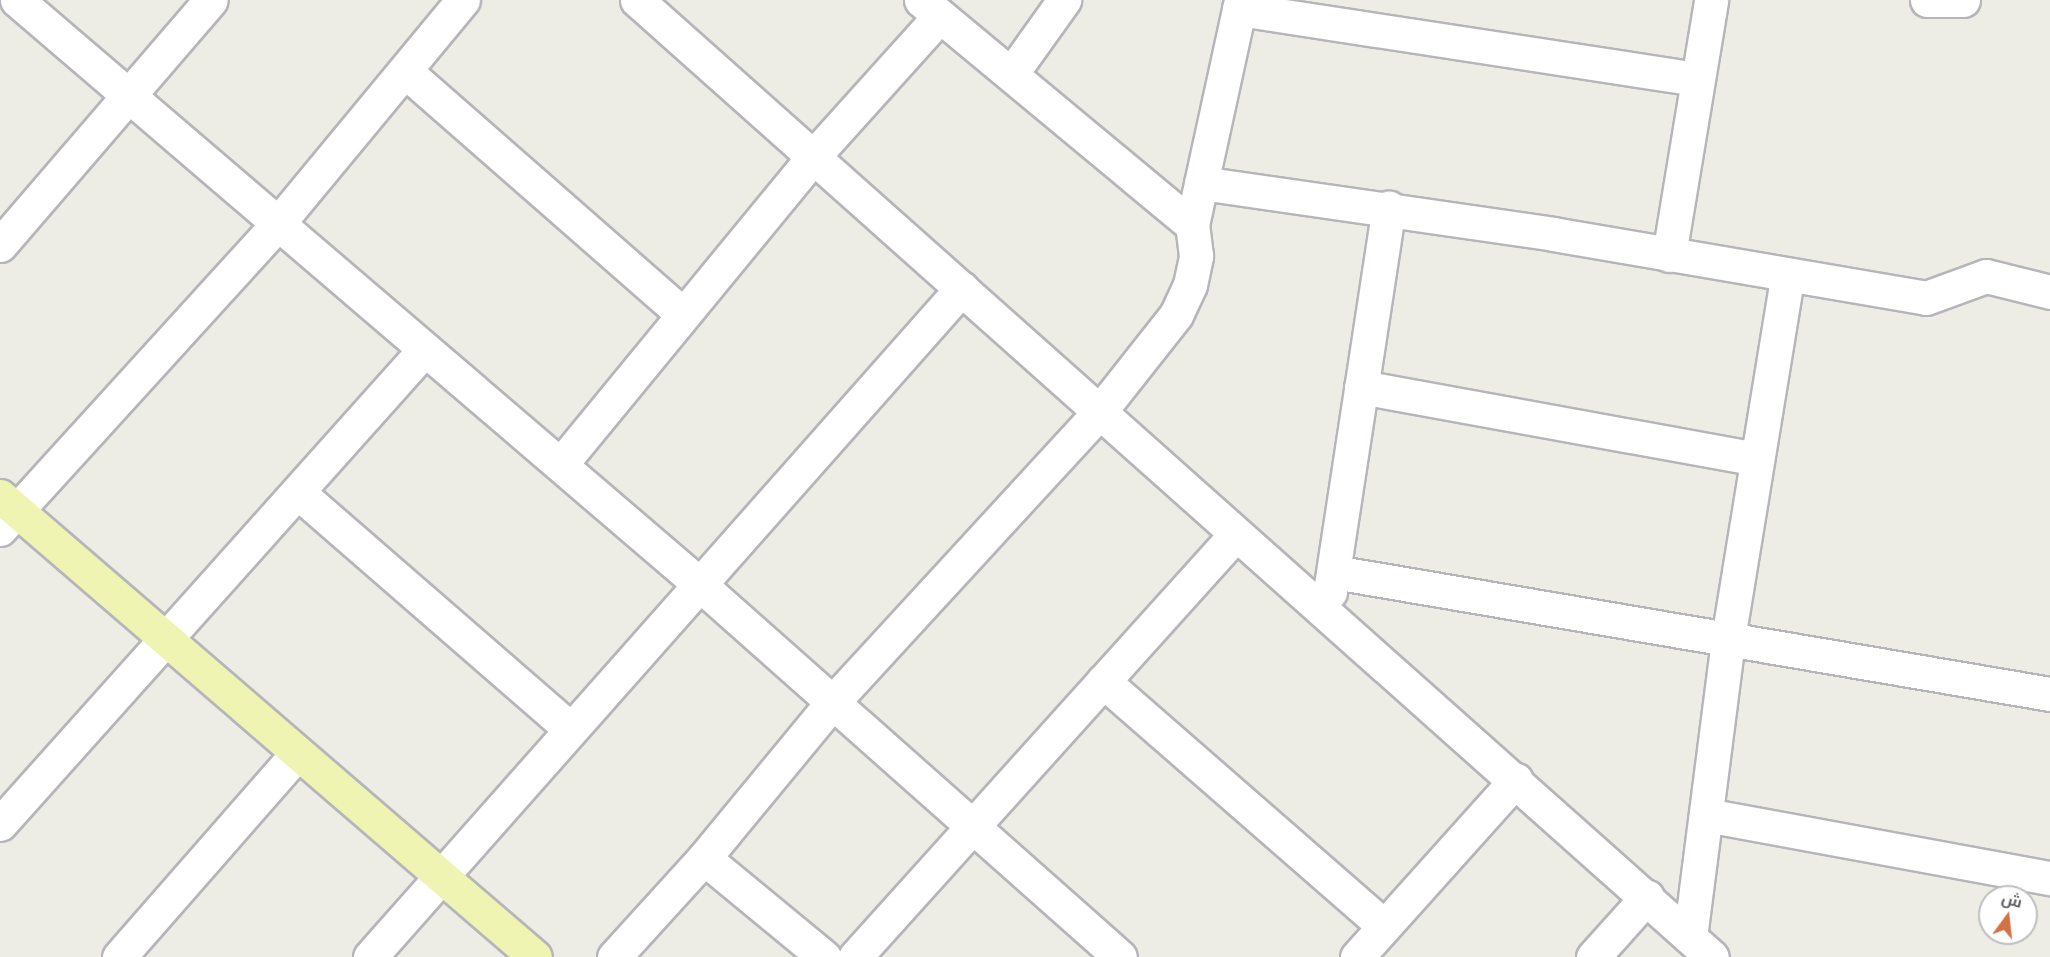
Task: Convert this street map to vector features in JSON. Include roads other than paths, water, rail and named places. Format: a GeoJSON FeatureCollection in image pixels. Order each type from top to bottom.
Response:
{"type":"FeatureCollection","features":[{"type":"Feature","properties":{"kind":"main road"},"geometry":{"type":"LineString","coordinates":[[5,512],[165,638],[535,957]]}},
{"type":"Feature","properties":{"kind":"street"},"geometry":{"type":"LineString","coordinates":[[17,0],[280,221],[425,349],[697,582],[831,704],[971,826],[1109,953]]}},
{"type":"Feature","properties":{"kind":"street"},"geometry":{"type":"LineString","coordinates":[[0,245],[212,0]]}},
{"type":"Feature","properties":{"kind":"street"},"geometry":{"type":"LineString","coordinates":[[5,512],[280,221],[463,0]]}},
{"type":"Feature","properties":{"kind":"street"},"geometry":{"type":"LineString","coordinates":[[637,0],[812,158],[962,288],[1097,415],[1516,780],[1701,947]]}},
{"type":"Feature","properties":{"kind":"street"},"geometry":{"type":"LineString","coordinates":[[1012,73],[1064,0]]}},
{"type":"Feature","properties":{"kind":"street"},"geometry":{"type":"LineString","coordinates":[[1670,255],[1711,0]]}},
{"type":"Feature","properties":{"kind":"street"},"geometry":{"type":"LineString","coordinates":[[1927,0],[1963,0]]}},
{"type":"Feature","properties":{"kind":"street"},"geometry":{"type":"LineString","coordinates":[[614,957],[704,858],[831,704],[1097,415],[1176,315],[1196,256],[1192,225],[1240,4],[1697,79]]}},
{"type":"Feature","properties":{"kind":"street"},"geometry":{"type":"LineString","coordinates":[[561,464],[812,158],[931,8],[1012,73],[1192,225]]}},
{"type":"Feature","properties":{"kind":"street"},"geometry":{"type":"LineString","coordinates":[[405,71],[683,314]]}},
{"type":"Feature","properties":{"kind":"street"},"geometry":{"type":"LineString","coordinates":[[1201,183],[1389,208],[1787,277],[1926,298],[1986,276],[2050,292]]}},
{"type":"Feature","properties":{"kind":"street"},"geometry":{"type":"LineString","coordinates":[[1327,614],[1389,208]]}},
{"type":"Feature","properties":{"kind":"street"},"geometry":{"type":"LineString","coordinates":[[1701,947],[1706,815],[1728,639],[1787,277]]}},
{"type":"Feature","properties":{"kind":"street"},"geometry":{"type":"LineString","coordinates":[[370,957],[439,874],[697,582],[962,288]]}},
{"type":"Feature","properties":{"kind":"street"},"geometry":{"type":"LineString","coordinates":[[0,824],[165,638],[300,494],[425,349]]}},
{"type":"Feature","properties":{"kind":"street"},"geometry":{"type":"LineString","coordinates":[[1361,387],[1757,459]]}},
{"type":"Feature","properties":{"kind":"street"},"geometry":{"type":"LineString","coordinates":[[300,494],[569,728]]}},
{"type":"Feature","properties":{"kind":"street"},"geometry":{"type":"LineString","coordinates":[[855,957],[1236,534]]}},
{"type":"Feature","properties":{"kind":"street"},"geometry":{"type":"LineString","coordinates":[[1334,572],[2050,694]]}},
{"type":"Feature","properties":{"kind":"street"},"geometry":{"type":"LineString","coordinates":[[1102,681],[1383,925]]}},
{"type":"Feature","properties":{"kind":"street"},"geometry":{"type":"LineString","coordinates":[[119,957],[297,754]]}},
{"type":"Feature","properties":{"kind":"street"},"geometry":{"type":"LineString","coordinates":[[1356,957],[1516,780]]}},
{"type":"Feature","properties":{"kind":"street"},"geometry":{"type":"LineString","coordinates":[[1706,815],[2050,878]]}},
{"type":"Feature","properties":{"kind":"street"},"geometry":{"type":"LineString","coordinates":[[704,858],[824,957]]}},
{"type":"Feature","properties":{"kind":"street"},"geometry":{"type":"LineString","coordinates":[[1593,957],[1647,897]]}}]}
